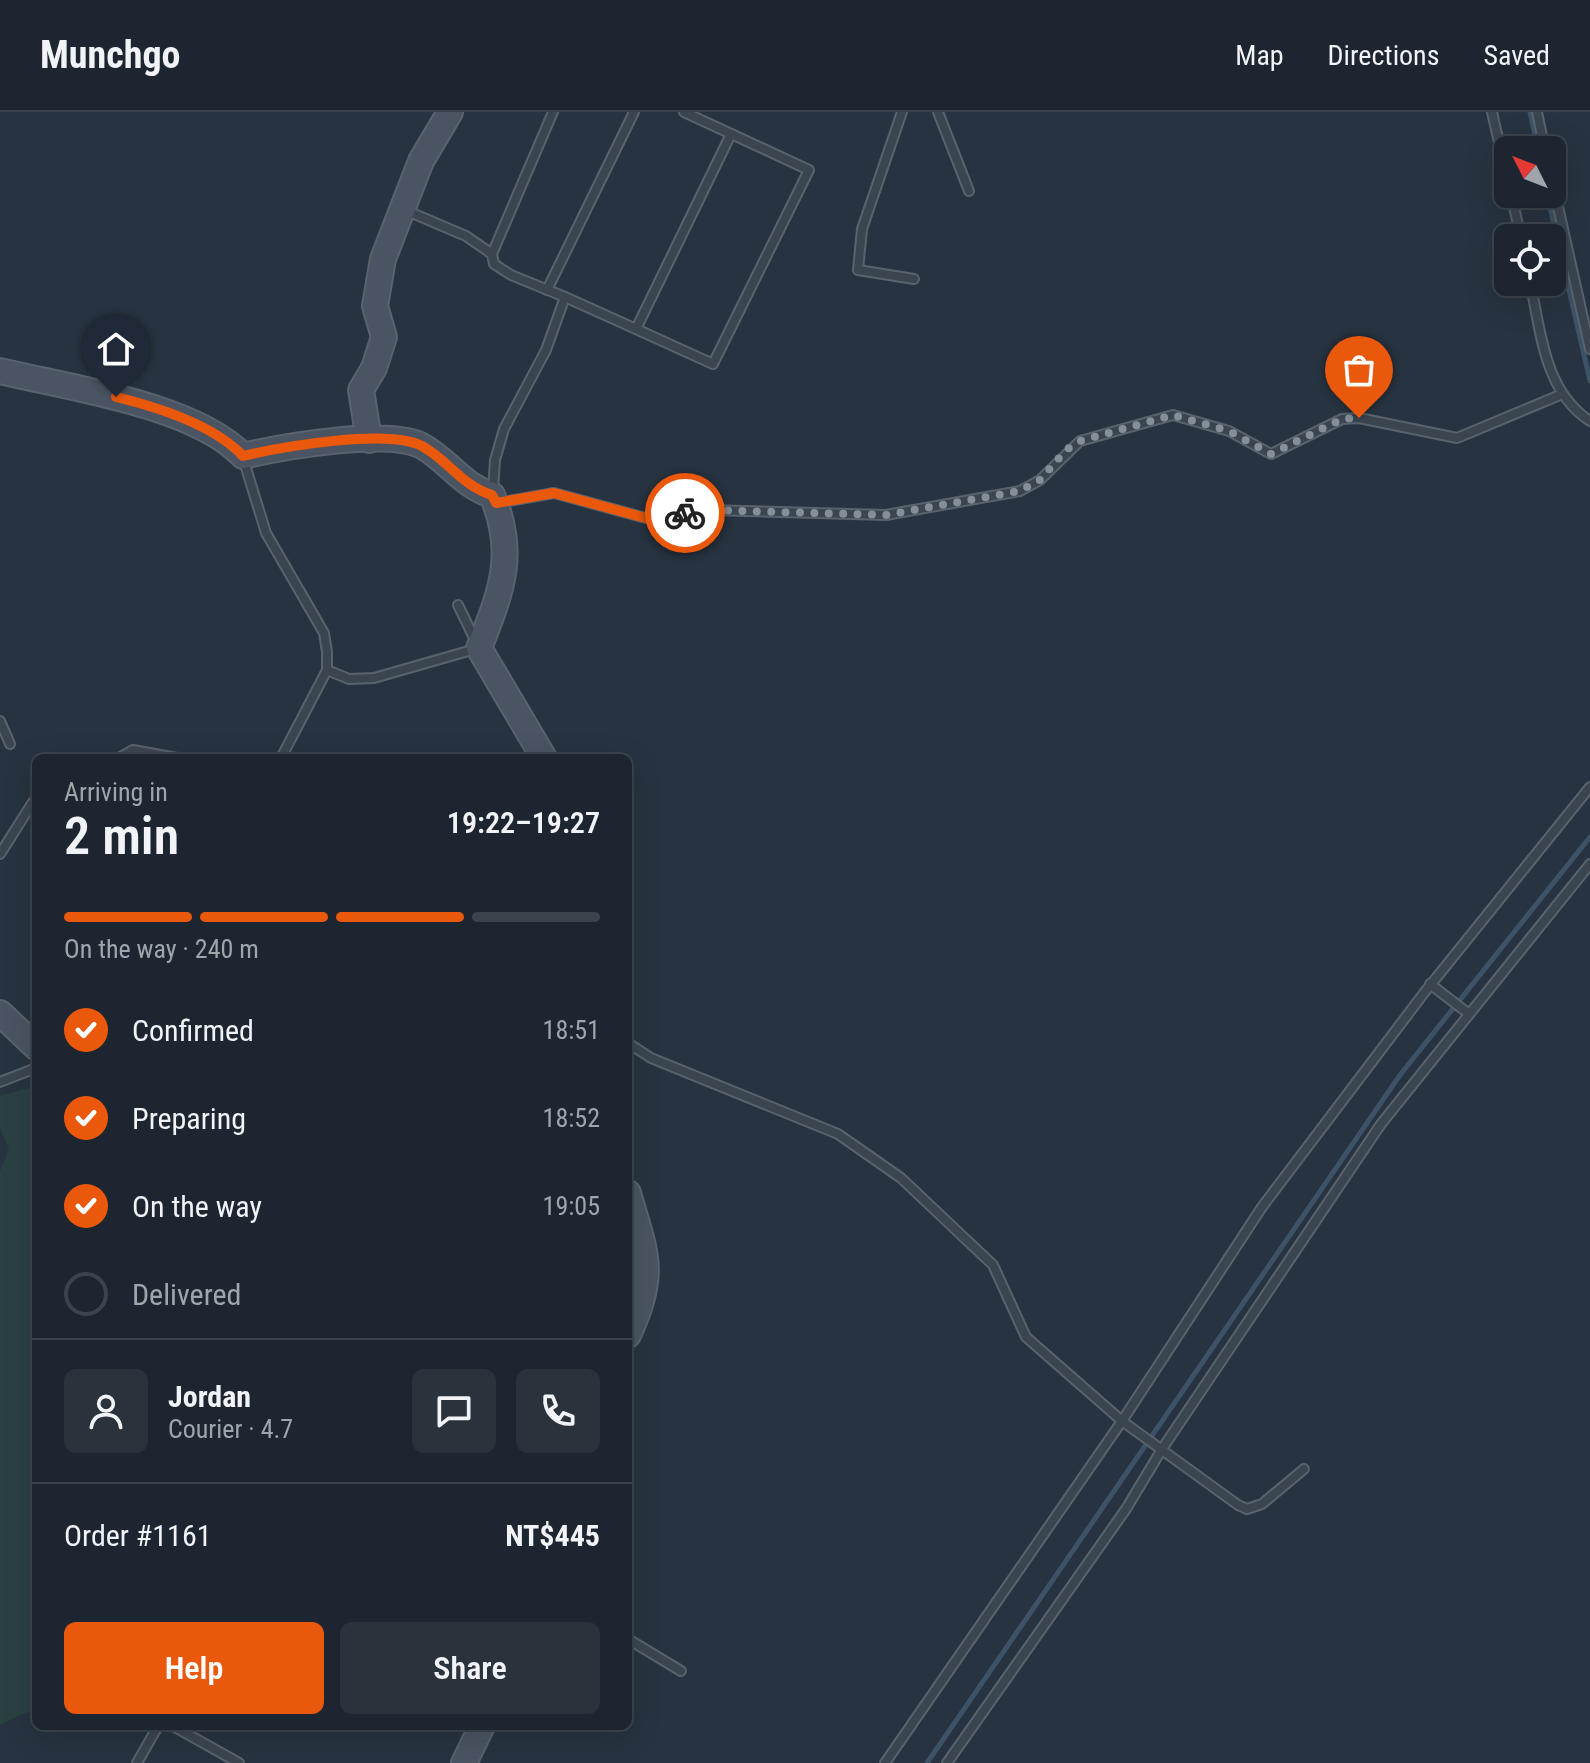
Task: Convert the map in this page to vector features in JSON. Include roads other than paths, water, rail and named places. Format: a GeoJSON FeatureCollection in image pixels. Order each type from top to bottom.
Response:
{"type":"FeatureCollection","features":[{"type":"Feature","properties":{"kind":"street"},"geometry":{"type":"LineString","coordinates":[[369,440],[361,390],[374,368],[384,337],[375,306],[383,259],[421,161],[450,112]]}},
{"type":"Feature","properties":{"kind":"street"},"geometry":{"type":"LineString","coordinates":[[0,371],[144,404],[220,437],[243,456],[280,448],[369,440],[410,442],[423,447],[471,488],[494,499],[501,515],[506,564],[503,584],[479,648],[542,754]]}},
{"type":"Feature","properties":{"kind":"street"},"geometry":{"type":"LineString","coordinates":[[0,1013],[32,1043]]}},
{"type":"Feature","properties":{"kind":"street"},"geometry":{"type":"LineString","coordinates":[[632,1206],[649,1263],[647,1284],[632,1324]]}},
{"type":"Feature","properties":{"kind":"street"},"geometry":{"type":"LineString","coordinates":[[464,1763],[480,1730]]}},
{"type":"Feature","properties":{"kind":"lane"},"geometry":{"type":"LineString","coordinates":[[553,112],[492,254],[494,264],[511,275],[713,364],[809,170],[684,112]]}},
{"type":"Feature","properties":{"kind":"lane"},"geometry":{"type":"LineString","coordinates":[[547,290],[634,112]]}},
{"type":"Feature","properties":{"kind":"lane"},"geometry":{"type":"LineString","coordinates":[[902,112],[862,229],[858,270],[914,279]]}},
{"type":"Feature","properties":{"kind":"lane"},"geometry":{"type":"LineString","coordinates":[[938,112],[969,191]]}},
{"type":"Feature","properties":{"kind":"lane"},"geometry":{"type":"LineString","coordinates":[[1492,112],[1497,136]]}},
{"type":"Feature","properties":{"kind":"lane"},"geometry":{"type":"LineString","coordinates":[[1537,112],[1542,136]]}},
{"type":"Feature","properties":{"kind":"lane"},"geometry":{"type":"LineString","coordinates":[[636,329],[731,134]]}},
{"type":"Feature","properties":{"kind":"lane"},"geometry":{"type":"LineString","coordinates":[[402,208],[466,236],[492,254]]}},
{"type":"Feature","properties":{"kind":"lane"},"geometry":{"type":"LineString","coordinates":[[1558,208],[1590,349]]}},
{"type":"Feature","properties":{"kind":"lane"},"geometry":{"type":"LineString","coordinates":[[1533,296],[1549,364],[1560,395],[1590,421]]}},
{"type":"Feature","properties":{"kind":"lane"},"geometry":{"type":"LineString","coordinates":[[565,297],[546,350],[504,429],[495,460],[494,499],[554,493],[653,520],[707,510],[886,515],[1020,491],[1040,480],[1066,450],[1080,441],[1173,415],[1229,431],[1271,454],[1350,418],[1457,438],[1560,395]]}},
{"type":"Feature","properties":{"kind":"lane"},"geometry":{"type":"LineString","coordinates":[[243,456],[266,533],[324,633],[327,670],[283,754]]}},
{"type":"Feature","properties":{"kind":"lane"},"geometry":{"type":"LineString","coordinates":[[327,670],[349,679],[374,678],[479,648],[458,605]]}},
{"type":"Feature","properties":{"kind":"lane"},"geometry":{"type":"LineString","coordinates":[[0,721],[10,744]]}},
{"type":"Feature","properties":{"kind":"lane"},"geometry":{"type":"LineString","coordinates":[[126,754],[133,750],[155,754]]}},
{"type":"Feature","properties":{"kind":"lane"},"geometry":{"type":"LineString","coordinates":[[885,1763],[1122,1421],[1262,1207],[1430,984],[1590,787]]}},
{"type":"Feature","properties":{"kind":"lane"},"geometry":{"type":"LineString","coordinates":[[0,854],[32,804]]}},
{"type":"Feature","properties":{"kind":"lane"},"geometry":{"type":"LineString","coordinates":[[947,1763],[1126,1509],[1162,1449],[1381,1124],[1590,864]]}},
{"type":"Feature","properties":{"kind":"lane"},"geometry":{"type":"LineString","coordinates":[[1430,984],[1469,1014]]}},
{"type":"Feature","properties":{"kind":"lane"},"geometry":{"type":"LineString","coordinates":[[632,1046],[651,1058],[838,1134],[901,1178],[993,1265],[1026,1337],[1122,1421],[1247,1509],[1262,1504],[1304,1469]]}},
{"type":"Feature","properties":{"kind":"lane"},"geometry":{"type":"LineString","coordinates":[[0,1082],[32,1070]]}},
{"type":"Feature","properties":{"kind":"lane"},"geometry":{"type":"LineString","coordinates":[[632,1641],[681,1671]]}},
{"type":"Feature","properties":{"kind":"lane"},"geometry":{"type":"LineString","coordinates":[[137,1763],[156,1730]]}},
{"type":"Feature","properties":{"kind":"lane"},"geometry":{"type":"LineString","coordinates":[[180,1730],[239,1763]]}},
{"type":"Feature","properties":{"kind":"waterway"},"geometry":{"type":"LineString","coordinates":[[1530,112],[1535,136]]}},
{"type":"Feature","properties":{"kind":"waterway"},"geometry":{"type":"LineString","coordinates":[[1550,208],[1590,381]]}},
{"type":"Feature","properties":{"kind":"waterway"},"geometry":{"type":"LineString","coordinates":[[927,1763],[1400,1075],[1590,837]]}}]}
